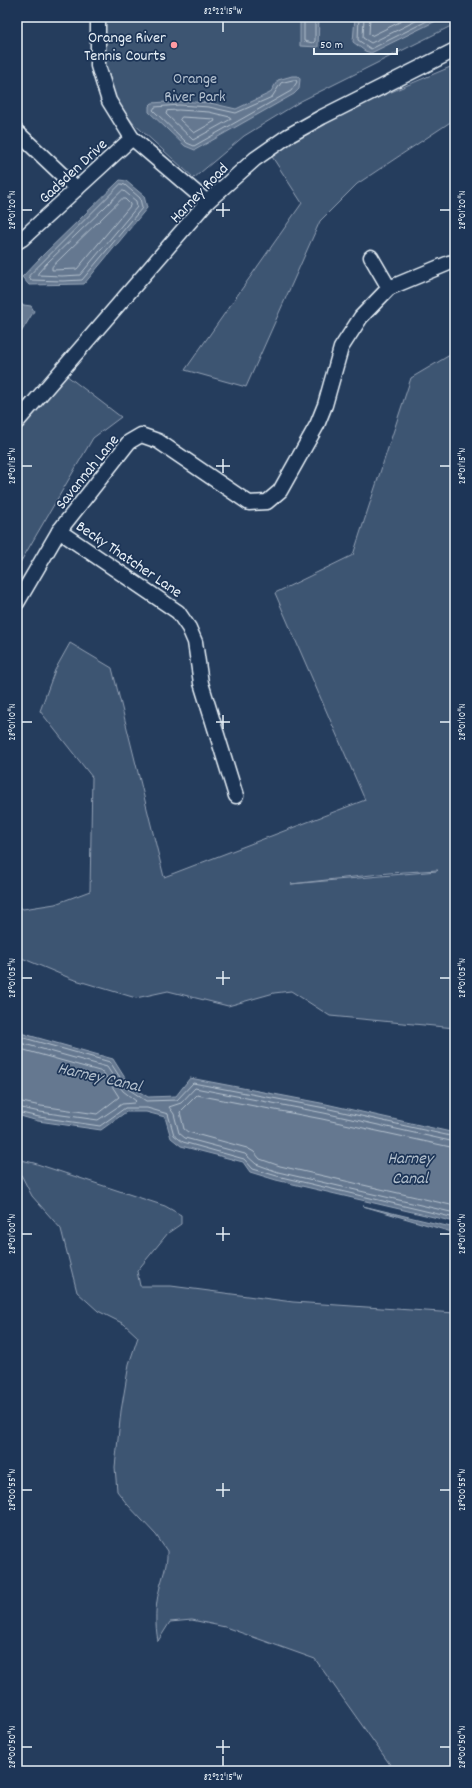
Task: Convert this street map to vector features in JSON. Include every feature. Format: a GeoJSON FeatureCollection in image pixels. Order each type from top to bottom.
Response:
{"type":"FeatureCollection","features":[{"type":"Feature","properties":{"kind":"street"},"geometry":{"type":"LineString","coordinates":[[98,17],[98,66],[109,101],[132,138],[207,202]]}},
{"type":"Feature","properties":{"kind":"street","name":"Harney Road"},"geometry":{"type":"LineString","coordinates":[[17,422],[207,202],[255,159],[288,136],[322,117],[455,50]]}},
{"type":"Feature","properties":{"kind":"street"},"geometry":{"type":"LineString","coordinates":[[17,132],[77,189]]}},
{"type":"Feature","properties":{"kind":"street","name":"Gadsden Drive"},"geometry":{"type":"LineString","coordinates":[[17,242],[132,138]]}},
{"type":"Feature","properties":{"kind":"street"},"geometry":{"type":"LineString","coordinates":[[371,257],[389,288]]}},
{"type":"Feature","properties":{"kind":"street","name":"Savannah Lane"},"geometry":{"type":"LineString","coordinates":[[17,603],[59,531],[129,442],[141,435],[158,441],[249,503],[267,502],[280,491],[317,426],[325,405],[341,348],[361,317],[389,288],[449,263],[455,262]]}},
{"type":"Feature","properties":{"kind":"street","name":"Becky Thatcher Lane"},"geometry":{"type":"LineString","coordinates":[[59,531],[178,612],[189,628],[195,642],[201,684],[236,796]]}},
{"type":"Feature","properties":{"kind":"green space","name":"Orange River Park"},"geometry":{"type":"Polygon","coordinates":[[[102,17],[455,17],[455,24],[301,101],[244,136],[194,178],[133,123],[113,96],[103,65],[102,17]]]}},
{"type":"Feature","properties":{"kind":"green space"},"geometry":{"type":"Polygon","coordinates":[[[455,65],[455,119],[357,184],[320,221],[246,387],[185,370],[302,203],[269,152],[325,120],[455,65]]]}},
{"type":"Feature","properties":{"kind":"green space"},"geometry":{"type":"Polygon","coordinates":[[[455,352],[455,1028],[330,1016],[291,991],[274,993],[228,1006],[168,991],[136,998],[72,979],[17,956],[17,905],[23,909],[55,904],[90,891],[92,777],[40,711],[55,670],[70,643],[112,668],[164,877],[365,800],[275,593],[353,555],[411,378],[455,352]],[[438,870],[389,873],[291,884],[438,870]]]}},
{"type":"Feature","properties":{"kind":"green space"},"geometry":{"type":"Polygon","coordinates":[[[62,372],[121,417],[93,438],[17,568],[17,427],[62,372]]]}},
{"type":"Feature","properties":{"kind":"green space"},"geometry":{"type":"Polygon","coordinates":[[[17,1159],[34,1163],[165,1206],[181,1215],[181,1224],[168,1233],[137,1271],[140,1286],[171,1286],[293,1302],[455,1313],[455,1771],[393,1771],[391,1766],[315,1659],[225,1627],[192,1620],[170,1622],[158,1641],[156,1629],[156,1609],[160,1586],[166,1566],[167,1551],[156,1535],[117,1491],[115,1467],[121,1411],[129,1364],[138,1337],[124,1324],[98,1311],[77,1292],[61,1229],[32,1196],[17,1167],[17,1159]]]}},
{"type":"Feature","properties":{"kind":"water"},"geometry":{"type":"Polygon","coordinates":[[[300,17],[319,17],[318,47],[300,46],[300,17]]]}},
{"type":"Feature","properties":{"kind":"water"},"geometry":{"type":"Polygon","coordinates":[[[355,17],[444,17],[371,53],[365,51],[353,42],[355,17]]]}},
{"type":"Feature","properties":{"kind":"water"},"geometry":{"type":"Polygon","coordinates":[[[298,76],[300,79],[299,89],[294,94],[195,150],[185,146],[149,112],[149,106],[152,103],[179,101],[210,103],[236,109],[270,93],[278,80],[298,76]]]}},
{"type":"Feature","properties":{"kind":"water"},"geometry":{"type":"Polygon","coordinates":[[[120,180],[126,181],[144,196],[147,208],[84,284],[29,285],[22,277],[120,180]]]}},
{"type":"Feature","properties":{"kind":"water"},"geometry":{"type":"Polygon","coordinates":[[[17,304],[31,306],[34,311],[17,339],[17,304]]]}},
{"type":"Feature","properties":{"kind":"water","name":"Harney Canal"},"geometry":{"type":"Polygon","coordinates":[[[17,1032],[113,1059],[130,1086],[148,1097],[176,1096],[190,1078],[326,1104],[455,1133],[455,1222],[276,1180],[250,1172],[243,1162],[181,1146],[171,1138],[165,1117],[146,1112],[126,1112],[101,1130],[38,1121],[17,1115],[17,1032]]]}},
{"type":"Feature","properties":{"kind":"water"},"geometry":{"type":"Polygon","coordinates":[[[363,1206],[455,1228],[455,1233],[363,1206]]]}},
{"type":"Feature","properties":{"kind":"place","name":"Orange River Tennis Courts"},"geometry":{"type":"Point","coordinates":[174,45]}}]}
